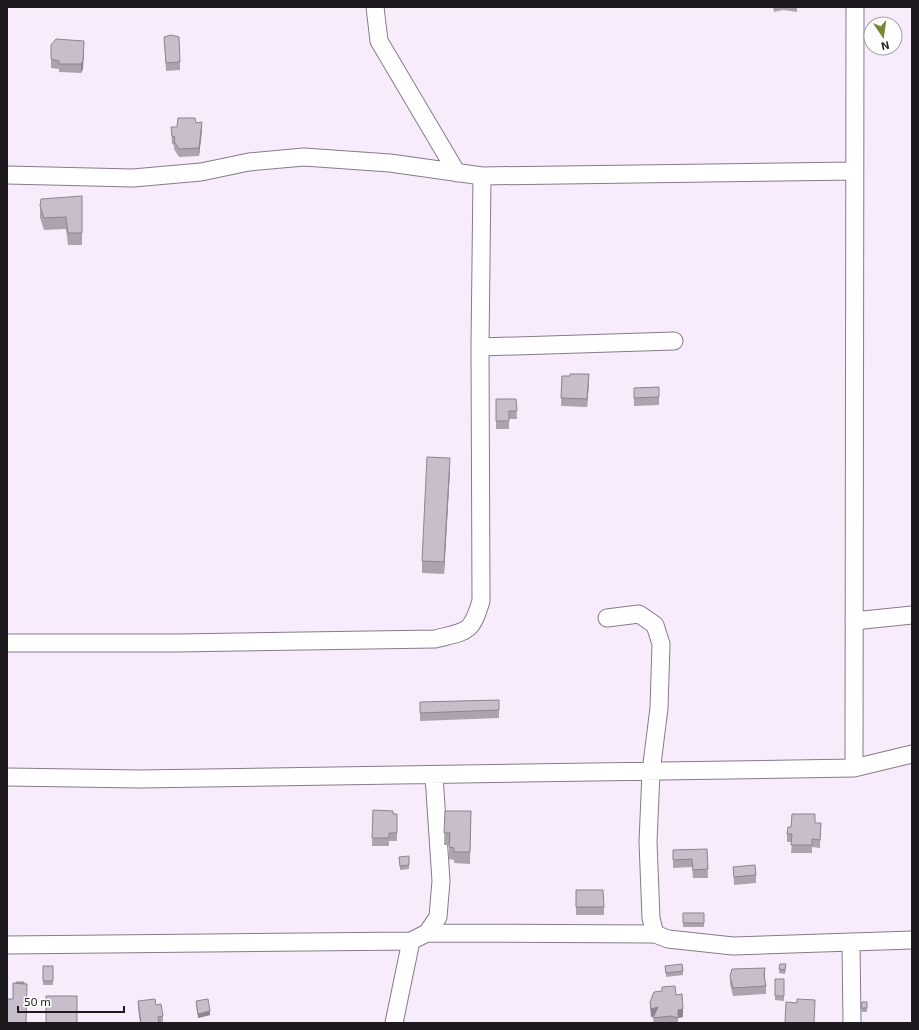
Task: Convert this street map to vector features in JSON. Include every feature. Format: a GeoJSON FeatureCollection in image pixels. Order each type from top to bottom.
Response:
{"type":"FeatureCollection","features":[{"type":"Feature","properties":{"kind":"street"},"geometry":{"type":"LineString","coordinates":[[375,7],[380,41],[457,173]]}},
{"type":"Feature","properties":{"kind":"street"},"geometry":{"type":"LineString","coordinates":[[854,768],[855,7]]}},
{"type":"Feature","properties":{"kind":"street"},"geometry":{"type":"LineString","coordinates":[[7,176],[133,178],[201,172],[249,162],[304,157],[390,163],[482,176],[854,171]]}},
{"type":"Feature","properties":{"kind":"street"},"geometry":{"type":"LineString","coordinates":[[7,643],[176,643],[435,639],[465,631],[475,621],[481,601],[480,347],[482,176]]}},
{"type":"Feature","properties":{"kind":"street"},"geometry":{"type":"LineString","coordinates":[[480,347],[674,341]]}},
{"type":"Feature","properties":{"kind":"street"},"geometry":{"type":"LineString","coordinates":[[607,618],[639,614],[655,625],[660,644],[659,708],[651,772],[648,842],[651,918],[655,934]]}},
{"type":"Feature","properties":{"kind":"street"},"geometry":{"type":"LineString","coordinates":[[854,620],[912,615]]}},
{"type":"Feature","properties":{"kind":"street"},"geometry":{"type":"LineString","coordinates":[[7,777],[140,779],[434,776],[854,768],[912,754]]}},
{"type":"Feature","properties":{"kind":"street"},"geometry":{"type":"LineString","coordinates":[[427,933],[438,917],[441,881],[434,776]]}},
{"type":"Feature","properties":{"kind":"street"},"geometry":{"type":"LineString","coordinates":[[7,945],[411,941],[427,933],[655,934],[668,939],[733,946],[912,940]]}},
{"type":"Feature","properties":{"kind":"street"},"geometry":{"type":"LineString","coordinates":[[394,1023],[411,941]]}},
{"type":"Feature","properties":{"kind":"street"},"geometry":{"type":"LineString","coordinates":[[852,942],[852,1023]]}},
{"type":"Feature","properties":{"kind":"building"},"geometry":{"type":"Polygon","coordinates":[[[171,35],[179,37],[180,62],[166,63],[164,37],[171,35]]]}},
{"type":"Feature","properties":{"kind":"building"},"geometry":{"type":"Polygon","coordinates":[[[56,39],[84,41],[83,61],[81,64],[59,64],[59,61],[51,59],[51,45],[56,39]]]}},
{"type":"Feature","properties":{"kind":"building"},"geometry":{"type":"Polygon","coordinates":[[[178,118],[195,118],[196,123],[202,122],[199,148],[179,149],[174,141],[175,137],[172,136],[171,127],[177,127],[178,118]]]}},
{"type":"Feature","properties":{"kind":"building"},"geometry":{"type":"Polygon","coordinates":[[[82,196],[82,233],[68,233],[66,217],[44,218],[40,206],[41,199],[82,196]]]}},
{"type":"Feature","properties":{"kind":"building"},"geometry":{"type":"Polygon","coordinates":[[[570,374],[589,374],[587,399],[561,398],[562,376],[570,376],[570,374]]]}},
{"type":"Feature","properties":{"kind":"building"},"geometry":{"type":"Polygon","coordinates":[[[659,387],[659,397],[634,398],[634,388],[659,387]]]}},
{"type":"Feature","properties":{"kind":"building"},"geometry":{"type":"Polygon","coordinates":[[[496,399],[516,399],[517,411],[509,411],[509,421],[496,421],[496,399]]]}},
{"type":"Feature","properties":{"kind":"building"},"geometry":{"type":"Polygon","coordinates":[[[427,457],[450,458],[444,562],[422,561],[427,457]]]}},
{"type":"Feature","properties":{"kind":"building"},"geometry":{"type":"Polygon","coordinates":[[[499,700],[499,710],[420,713],[420,702],[499,700]]]}},
{"type":"Feature","properties":{"kind":"building"},"geometry":{"type":"Polygon","coordinates":[[[373,810],[393,811],[393,814],[397,814],[397,833],[389,833],[389,838],[372,838],[373,810]]]}},
{"type":"Feature","properties":{"kind":"building"},"geometry":{"type":"Polygon","coordinates":[[[445,811],[471,811],[470,852],[454,852],[454,848],[449,847],[450,833],[444,833],[445,811]]]}},
{"type":"Feature","properties":{"kind":"building"},"geometry":{"type":"Polygon","coordinates":[[[792,814],[815,814],[815,823],[821,823],[820,840],[812,839],[812,845],[791,845],[792,834],[787,834],[788,827],[791,827],[792,814]]]}},
{"type":"Feature","properties":{"kind":"building"},"geometry":{"type":"Polygon","coordinates":[[[707,849],[708,869],[693,870],[692,859],[673,860],[673,850],[707,849]]]}},
{"type":"Feature","properties":{"kind":"building"},"geometry":{"type":"Polygon","coordinates":[[[409,856],[409,865],[400,866],[399,857],[409,856]]]}},
{"type":"Feature","properties":{"kind":"building"},"geometry":{"type":"Polygon","coordinates":[[[755,865],[756,875],[734,877],[733,867],[755,865]]]}},
{"type":"Feature","properties":{"kind":"building"},"geometry":{"type":"Polygon","coordinates":[[[576,890],[603,890],[604,907],[576,907],[576,890]]]}},
{"type":"Feature","properties":{"kind":"building"},"geometry":{"type":"Polygon","coordinates":[[[683,913],[704,913],[704,923],[683,923],[683,913]]]}},
{"type":"Feature","properties":{"kind":"building"},"geometry":{"type":"Polygon","coordinates":[[[682,964],[683,971],[666,973],[665,966],[682,964]]]}},
{"type":"Feature","properties":{"kind":"building"},"geometry":{"type":"Polygon","coordinates":[[[780,964],[786,964],[785,970],[779,969],[780,964]]]}},
{"type":"Feature","properties":{"kind":"building"},"geometry":{"type":"Polygon","coordinates":[[[43,966],[53,966],[53,981],[43,981],[43,966]]]}},
{"type":"Feature","properties":{"kind":"building"},"geometry":{"type":"Polygon","coordinates":[[[765,968],[764,975],[766,986],[733,988],[730,976],[732,969],[765,968]]]}},
{"type":"Feature","properties":{"kind":"building"},"geometry":{"type":"Polygon","coordinates":[[[775,979],[784,979],[784,996],[775,996],[775,979]]]}},
{"type":"Feature","properties":{"kind":"building"},"geometry":{"type":"Polygon","coordinates":[[[24,982],[24,984],[16,983],[24,982]]]}},
{"type":"Feature","properties":{"kind":"building"},"geometry":{"type":"Polygon","coordinates":[[[13,983],[27,984],[26,1023],[7,1023],[7,999],[13,999],[13,983]]]}},
{"type":"Feature","properties":{"kind":"building"},"geometry":{"type":"Polygon","coordinates":[[[675,986],[676,995],[682,994],[683,1009],[678,1010],[678,1018],[671,1016],[653,1018],[658,1007],[651,1009],[650,1002],[654,992],[662,991],[662,987],[675,986]]]}},
{"type":"Feature","properties":{"kind":"building"},"geometry":{"type":"Polygon","coordinates":[[[46,996],[77,996],[77,1023],[46,1023],[46,996]]]}},
{"type":"Feature","properties":{"kind":"building"},"geometry":{"type":"Polygon","coordinates":[[[155,999],[156,1005],[161,1004],[163,1016],[158,1017],[159,1023],[141,1023],[138,1001],[155,999]]]}},
{"type":"Feature","properties":{"kind":"building"},"geometry":{"type":"Polygon","coordinates":[[[208,999],[210,1011],[198,1014],[196,1001],[208,999]]]}},
{"type":"Feature","properties":{"kind":"building"},"geometry":{"type":"Polygon","coordinates":[[[797,999],[815,1000],[814,1023],[785,1023],[786,1002],[797,1003],[797,999]]]}},
{"type":"Feature","properties":{"kind":"building"},"geometry":{"type":"Polygon","coordinates":[[[862,1002],[867,1002],[867,1008],[861,1008],[862,1002]]]}}]}
